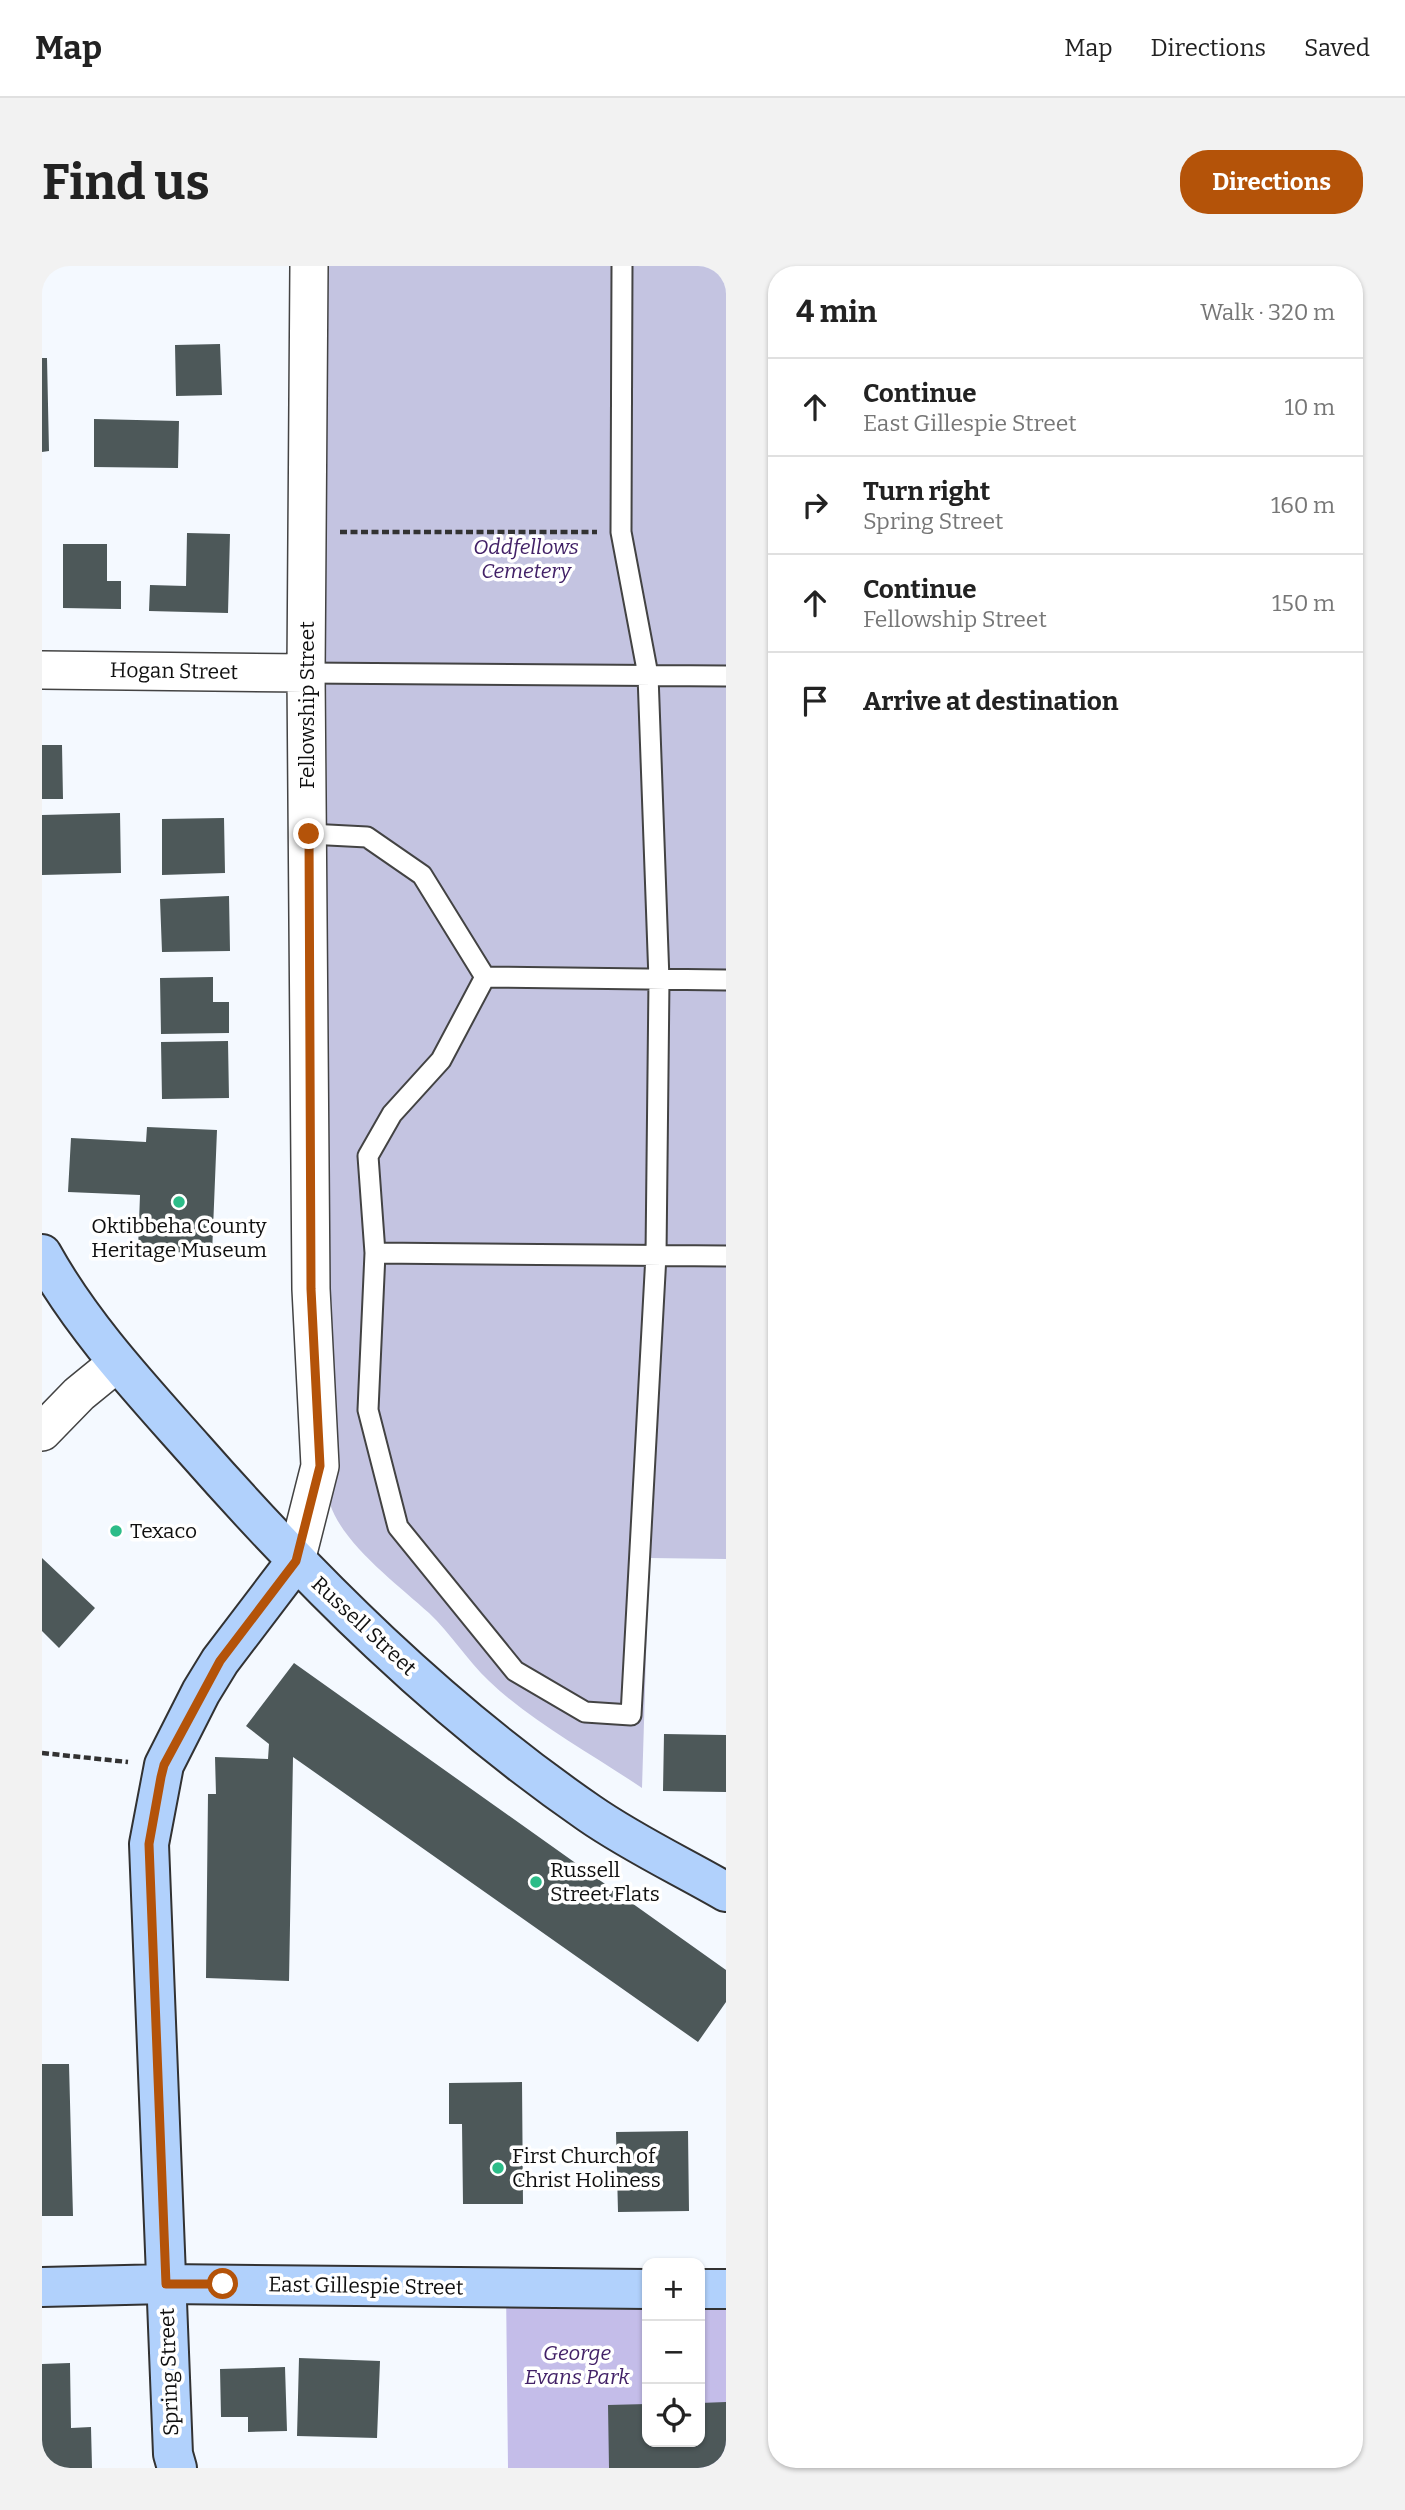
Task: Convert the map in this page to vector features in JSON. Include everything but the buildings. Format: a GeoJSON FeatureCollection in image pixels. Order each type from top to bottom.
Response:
{"type":"FeatureCollection","features":[{"type":"Feature","properties":{"kind":"street","name":"Fellowship Street"},"geometry":{"type":"LineString","coordinates":[[296,1561],[320,1466],[311,1289],[306,673],[309,266]]}},
{"type":"Feature","properties":{"kind":"street","name":"Hogan Street"},"geometry":{"type":"LineString","coordinates":[[42,670],[306,673]]}},
{"type":"Feature","properties":{"kind":"street","name":"Russell Street"},"geometry":{"type":"LineString","coordinates":[[42,1254],[57,1281],[117,1363],[296,1561],[460,1715],[590,1814],[726,1892]]}},
{"type":"Feature","properties":{"kind":"street"},"geometry":{"type":"LineString","coordinates":[[42,1432],[79,1394],[117,1363]]}},
{"type":"Feature","properties":{"kind":"street","name":"Spring Street"},"geometry":{"type":"LineString","coordinates":[[177,2468],[173,2454],[149,1844],[164,1765],[195,1704],[220,1661],[296,1561]]}},
{"type":"Feature","properties":{"kind":"street","name":"East Gillespie Street"},"geometry":{"type":"LineString","coordinates":[[42,2287],[166,2284],[642,2289]]}},
{"type":"Feature","properties":{"kind":"street"},"geometry":{"type":"LineString","coordinates":[[705,2289],[726,2289]]}},
{"type":"Feature","properties":{"kind":"lane"},"geometry":{"type":"LineString","coordinates":[[485,977],[441,1059],[392,1114],[368,1156],[375,1253],[368,1410],[398,1527],[515,1671],[585,1712],[631,1715],[656,1255],[659,979],[648,675],[621,532],[622,266]]}},
{"type":"Feature","properties":{"kind":"lane"},"geometry":{"type":"LineString","coordinates":[[306,673],[726,676]]}},
{"type":"Feature","properties":{"kind":"lane"},"geometry":{"type":"LineString","coordinates":[[309,834],[367,837],[422,874],[458,928],[485,977]]}},
{"type":"Feature","properties":{"kind":"lane"},"geometry":{"type":"LineString","coordinates":[[485,977],[726,980]]}},
{"type":"Feature","properties":{"kind":"lane"},"geometry":{"type":"LineString","coordinates":[[375,1253],[726,1256]]}},
{"type":"Feature","properties":{"kind":"path"},"geometry":{"type":"LineString","coordinates":[[307,532],[621,532]]}},
{"type":"Feature","properties":{"kind":"path"},"geometry":{"type":"LineString","coordinates":[[42,1753],[138,1763]]}},
{"type":"Feature","properties":{"kind":"green space","name":"Oddfellows Cemetery"},"geometry":{"type":"Polygon","coordinates":[[[324,266],[726,266],[726,1559],[649,1558],[642,1788],[524,1711],[489,1681],[437,1621],[346,1534],[330,1504],[324,266]]]}},
{"type":"Feature","properties":{"kind":"green space","name":"George Evans Park"},"geometry":{"type":"Polygon","coordinates":[[[506,2288],[642,2289],[642,2447],[705,2447],[705,2289],[726,2289],[726,2468],[508,2468],[506,2288]]]}},
{"type":"Feature","properties":{"kind":"place","name":"Oktibbeha County Heritage Museum"},"geometry":{"type":"Point","coordinates":[179,1202]}},
{"type":"Feature","properties":{"kind":"place","name":"Texaco"},"geometry":{"type":"Point","coordinates":[116,1531]}},
{"type":"Feature","properties":{"kind":"place","name":"Russell Street Flats"},"geometry":{"type":"Point","coordinates":[536,1882]}},
{"type":"Feature","properties":{"kind":"place","name":"First Church of Christ Holiness"},"geometry":{"type":"Point","coordinates":[498,2168]}},
{"type":"Feature","properties":{"kind":"route"},"geometry":{"type":"LineString","coordinates":[[223,2284],[166,2284],[149,1844],[164,1765],[220,1661],[296,1561],[320,1466],[311,1289],[309,834]]}}]}
